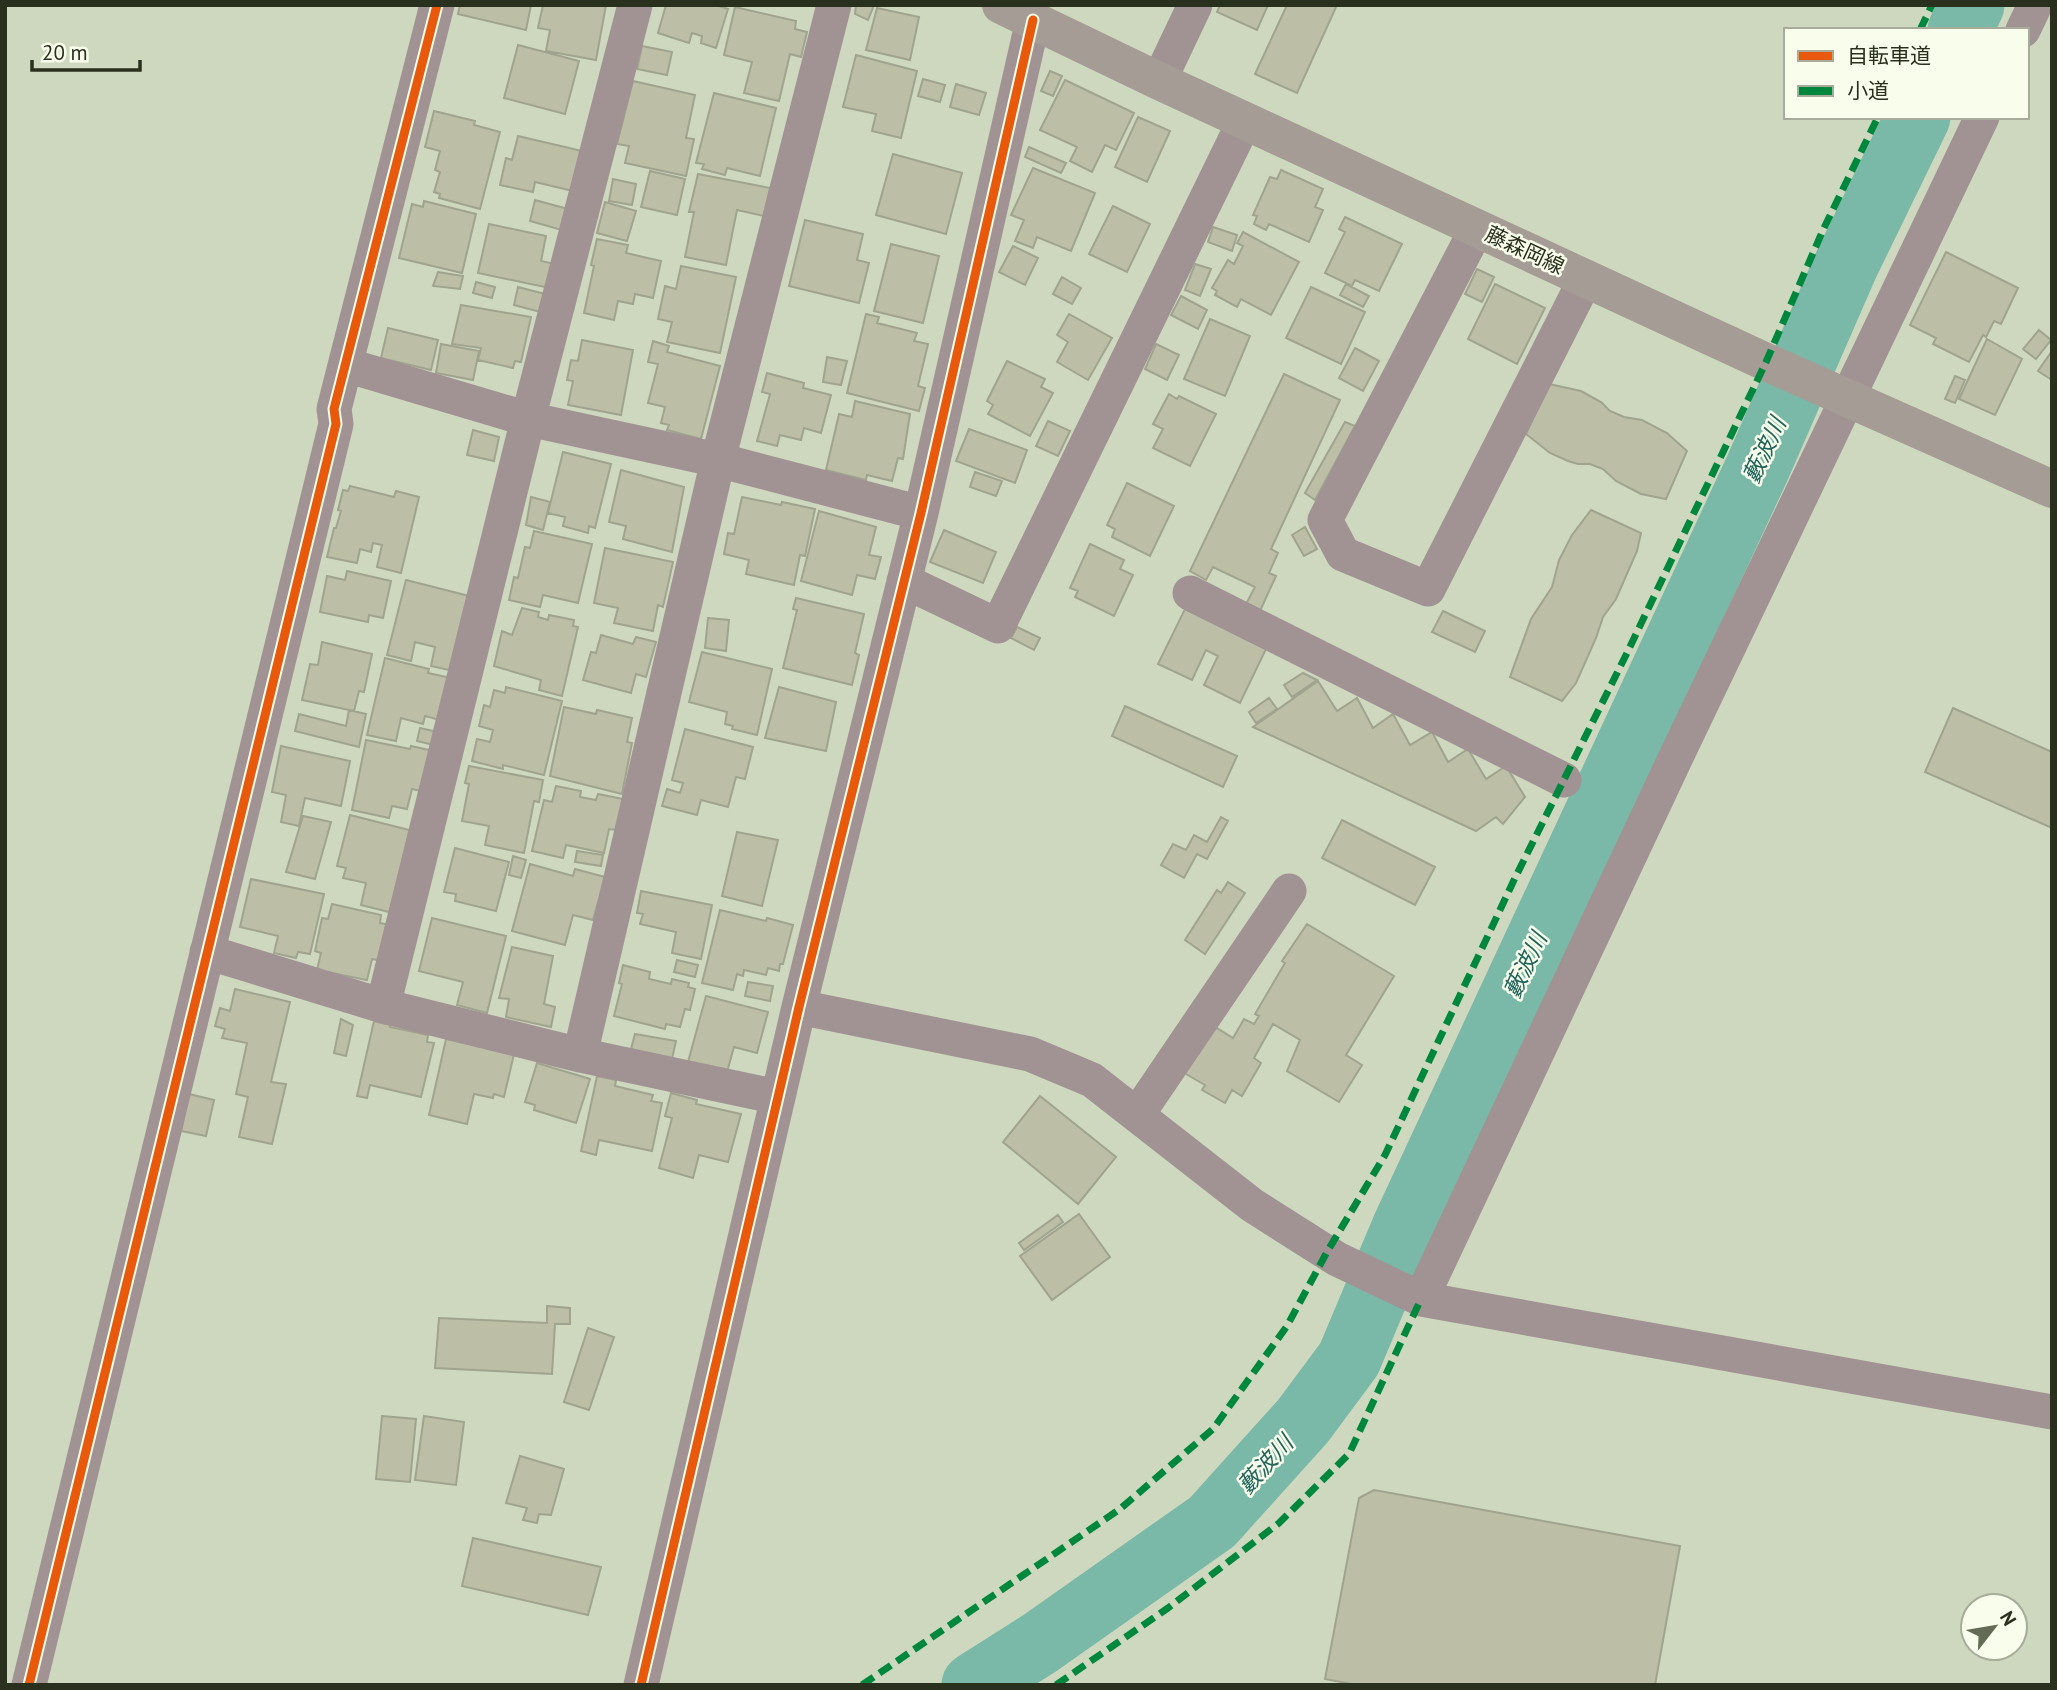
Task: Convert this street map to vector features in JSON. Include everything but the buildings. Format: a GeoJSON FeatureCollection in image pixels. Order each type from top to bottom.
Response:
{"type":"FeatureCollection","features":[{"type":"Feature","properties":{"kind":"main road","name":"藤森岡線"},"geometry":{"type":"LineString","coordinates":[[1017,13],[1848,399],[2052,489]]}},
{"type":"Feature","properties":{"kind":"street"},"geometry":{"type":"LineString","coordinates":[[29,1685],[336,424],[334,409],[437,5]]}},
{"type":"Feature","properties":{"kind":"street"},"geometry":{"type":"LineString","coordinates":[[383,1006],[528,418],[635,5]]}},
{"type":"Feature","properties":{"kind":"street"},"geometry":{"type":"LineString","coordinates":[[1159,81],[1195,5]]}},
{"type":"Feature","properties":{"kind":"street"},"geometry":{"type":"LineString","coordinates":[[2025,28],[2035,5]]}},
{"type":"Feature","properties":{"kind":"street"},"geometry":{"type":"LineString","coordinates":[[580,1055],[718,460],[827,7]]}},
{"type":"Feature","properties":{"kind":"street"},"geometry":{"type":"LineString","coordinates":[[641,1685],[799,1007],[921,513],[1017,13]]}},
{"type":"Feature","properties":{"kind":"street"},"geometry":{"type":"LineString","coordinates":[[1420,1299],[1981,119]]}},
{"type":"Feature","properties":{"kind":"street"},"geometry":{"type":"LineString","coordinates":[[904,581],[998,626],[1245,120]]}},
{"type":"Feature","properties":{"kind":"street"},"geometry":{"type":"LineString","coordinates":[[1477,228],[1325,520],[1343,554],[1428,589],[1587,278]]}},
{"type":"Feature","properties":{"kind":"street"},"geometry":{"type":"LineString","coordinates":[[346,365],[528,418],[718,460],[921,513]]}},
{"type":"Feature","properties":{"kind":"street"},"geometry":{"type":"LineString","coordinates":[[1190,593],[1564,780]]}},
{"type":"Feature","properties":{"kind":"street"},"geometry":{"type":"LineString","coordinates":[[1137,1115],[1289,891]]}},
{"type":"Feature","properties":{"kind":"street"},"geometry":{"type":"LineString","coordinates":[[207,952],[383,1006],[580,1055],[778,1097]]}},
{"type":"Feature","properties":{"kind":"street"},"geometry":{"type":"LineString","coordinates":[[799,1007],[1030,1054],[1092,1080],[1252,1205],[1337,1259],[1420,1299],[2052,1412]]}},
{"type":"Feature","properties":{"kind":"waterway","name":"藪波川"},"geometry":{"type":"LineString","coordinates":[[1961,28],[1972,5]]}},
{"type":"Feature","properties":{"kind":"waterway","name":"藪波川"},"geometry":{"type":"LineString","coordinates":[[974,1685],[1040,1643],[1212,1522],[1303,1421],[1349,1359],[1404,1228],[1757,469],[1846,265],[1917,119]]}},
{"type":"Feature","properties":{"kind":"marked path"},"geometry":{"type":"LineString","coordinates":[[1921,28],[1932,5]]}},
{"type":"Feature","properties":{"kind":"marked path"},"geometry":{"type":"LineString","coordinates":[[862,1685],[1120,1509],[1213,1429],[1287,1326],[1385,1155],[1515,878],[1627,653],[1766,362],[1823,230],[1877,119]]}},
{"type":"Feature","properties":{"kind":"marked path"},"geometry":{"type":"LineString","coordinates":[[1056,1685],[1168,1608],[1279,1523],[1349,1454],[1421,1299]]}},
{"type":"Feature","properties":{"kind":"cycle path"},"geometry":{"type":"LineString","coordinates":[[29,1685],[336,424],[334,409],[437,5]]}},
{"type":"Feature","properties":{"kind":"cycle path"},"geometry":{"type":"LineString","coordinates":[[641,1685],[799,1007],[921,513],[1033,20]]}}]}
